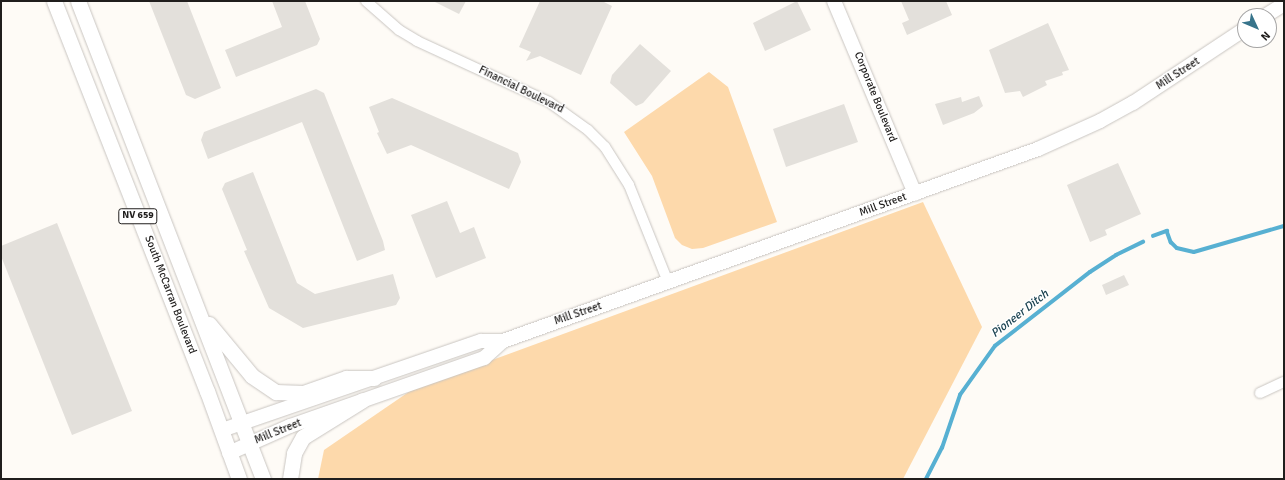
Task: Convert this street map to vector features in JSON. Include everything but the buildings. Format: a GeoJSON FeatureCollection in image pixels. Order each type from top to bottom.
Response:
{"type":"FeatureCollection","features":[{"type":"Feature","properties":{"kind":"main road","name":"South McCarran Boulevard"},"geometry":{"type":"LineString","coordinates":[[54,1],[222,430],[239,479]]}},
{"type":"Feature","properties":{"kind":"main road","name":"South McCarran Boulevard"},"geometry":{"type":"LineString","coordinates":[[78,1],[263,479]]}},
{"type":"Feature","properties":{"kind":"main road","name":"Corporate Boulevard"},"geometry":{"type":"LineString","coordinates":[[834,1],[915,194]]}},
{"type":"Feature","properties":{"kind":"main road","name":"Mill Street"},"geometry":{"type":"LineString","coordinates":[[222,430],[481,341],[503,341],[1038,149],[1100,121],[1163,84],[1237,34]]}},
{"type":"Feature","properties":{"kind":"main road"},"geometry":{"type":"LineString","coordinates":[[198,310],[252,376],[276,392],[302,393],[346,378],[374,378]]}},
{"type":"Feature","properties":{"kind":"main road","name":"Mill Street"},"geometry":{"type":"LineString","coordinates":[[229,453],[250,443],[363,400],[484,358],[503,341]]}},
{"type":"Feature","properties":{"kind":"main road"},"geometry":{"type":"LineString","coordinates":[[290,479],[294,453],[303,437],[363,400]]}},
{"type":"Feature","properties":{"kind":"street","name":"Financial Boulevard"},"geometry":{"type":"LineString","coordinates":[[366,1],[392,25],[417,41],[550,102],[588,130],[605,147],[629,185],[668,282]]}},
{"type":"Feature","properties":{"kind":"street"},"geometry":{"type":"LineString","coordinates":[[1260,393],[1284,382]]}},
{"type":"Feature","properties":{"kind":"shaded area"},"geometry":{"type":"Polygon","coordinates":[[[709,72],[728,87],[777,222],[703,248],[692,249],[682,245],[675,238],[652,176],[624,132],[709,72]]]}},
{"type":"Feature","properties":{"kind":"shaded area"},"geometry":{"type":"Polygon","coordinates":[[[923,202],[982,327],[903,479],[318,479],[324,450],[413,389],[923,202]]]}},
{"type":"Feature","properties":{"kind":"waterway","name":"Pioneer Ditch"},"geometry":{"type":"LineString","coordinates":[[1153,236],[1167,231],[1171,242],[1177,248],[1194,252],[1284,226]]}},
{"type":"Feature","properties":{"kind":"waterway","name":"Pioneer Ditch"},"geometry":{"type":"LineString","coordinates":[[926,479],[942,448],[960,395],[995,346],[1090,272],[1116,255],[1143,242]]}}]}
